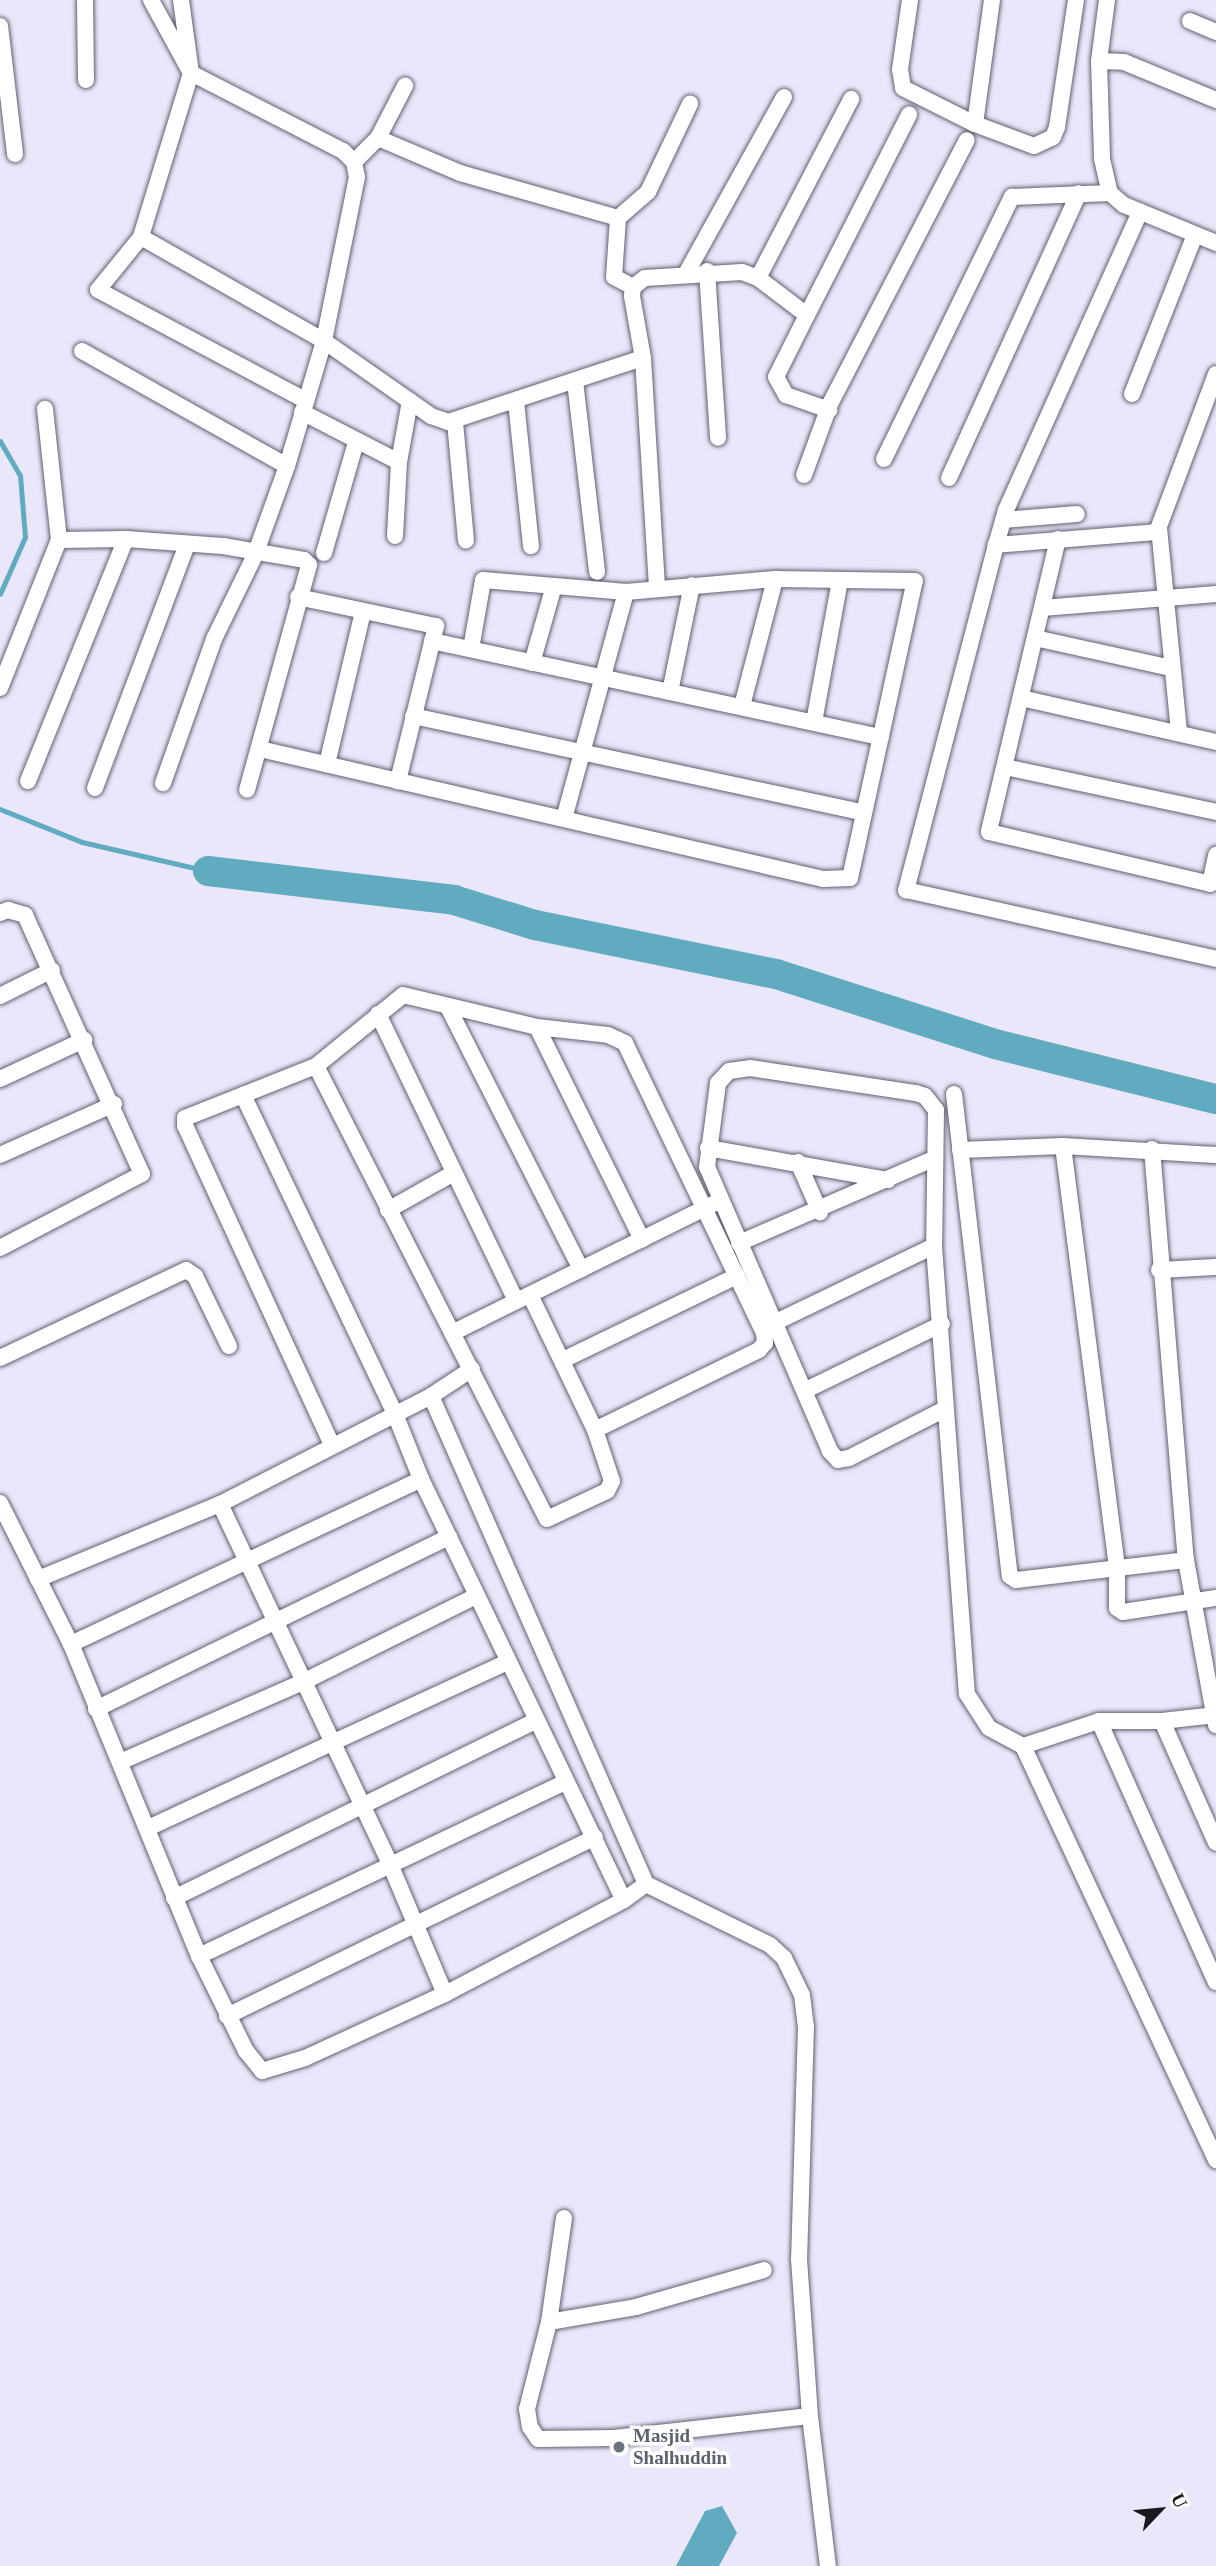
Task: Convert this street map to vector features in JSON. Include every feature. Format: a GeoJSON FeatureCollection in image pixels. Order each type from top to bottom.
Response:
{"type":"FeatureCollection","features":[{"type":"Feature","properties":{"kind":"street"},"geometry":{"type":"LineString","coordinates":[[85,0],[86,80]]}},
{"type":"Feature","properties":{"kind":"street"},"geometry":{"type":"LineString","coordinates":[[151,0],[191,73],[343,151],[354,162],[357,177],[324,341],[287,466],[255,555],[214,639],[163,783]]}},
{"type":"Feature","properties":{"kind":"street"},"geometry":{"type":"LineString","coordinates":[[181,0],[191,73],[141,237],[97,290],[304,406],[356,442],[399,463]]}},
{"type":"Feature","properties":{"kind":"street"},"geometry":{"type":"LineString","coordinates":[[910,0],[900,69],[903,88],[975,124],[1034,146],[1053,137],[1076,0]]}},
{"type":"Feature","properties":{"kind":"street"},"geometry":{"type":"LineString","coordinates":[[975,124],[992,0]]}},
{"type":"Feature","properties":{"kind":"street"},"geometry":{"type":"LineString","coordinates":[[1107,0],[1099,61],[1102,159],[1110,192]]}},
{"type":"Feature","properties":{"kind":"street"},"geometry":{"type":"LineString","coordinates":[[1190,22],[1216,32]]}},
{"type":"Feature","properties":{"kind":"street"},"geometry":{"type":"LineString","coordinates":[[0,26],[15,154]]}},
{"type":"Feature","properties":{"kind":"street"},"geometry":{"type":"LineString","coordinates":[[1099,61],[1124,62],[1216,100]]}},
{"type":"Feature","properties":{"kind":"street"},"geometry":{"type":"LineString","coordinates":[[354,162],[378,138],[405,86]]}},
{"type":"Feature","properties":{"kind":"street"},"geometry":{"type":"LineString","coordinates":[[687,272],[784,97]]}},
{"type":"Feature","properties":{"kind":"street"},"geometry":{"type":"LineString","coordinates":[[758,278],[851,99]]}},
{"type":"Feature","properties":{"kind":"street"},"geometry":{"type":"LineString","coordinates":[[633,287],[614,277],[618,218],[648,192],[690,104]]}},
{"type":"Feature","properties":{"kind":"street"},"geometry":{"type":"LineString","coordinates":[[829,410],[786,395],[776,377],[909,115]]}},
{"type":"Feature","properties":{"kind":"street"},"geometry":{"type":"LineString","coordinates":[[378,138],[460,173],[618,218]]}},
{"type":"Feature","properties":{"kind":"street"},"geometry":{"type":"LineString","coordinates":[[804,475],[829,410],[967,140]]}},
{"type":"Feature","properties":{"kind":"street"},"geometry":{"type":"LineString","coordinates":[[884,459],[1006,204],[1021,194],[1110,192],[1140,212],[1216,243]]}},
{"type":"Feature","properties":{"kind":"street"},"geometry":{"type":"LineString","coordinates":[[949,478],[1079,193]]}},
{"type":"Feature","properties":{"kind":"street"},"geometry":{"type":"LineString","coordinates":[[1140,212],[1003,520],[906,890],[1216,959]]}},
{"type":"Feature","properties":{"kind":"street"},"geometry":{"type":"LineString","coordinates":[[1132,394],[1195,235]]}},
{"type":"Feature","properties":{"kind":"street"},"geometry":{"type":"LineString","coordinates":[[141,237],[324,341],[431,416],[454,422],[643,358]]}},
{"type":"Feature","properties":{"kind":"street"},"geometry":{"type":"LineString","coordinates":[[707,271],[718,438]]}},
{"type":"Feature","properties":{"kind":"street"},"geometry":{"type":"LineString","coordinates":[[633,287],[645,278],[687,272],[707,271],[758,278],[807,315]]}},
{"type":"Feature","properties":{"kind":"street"},"geometry":{"type":"LineString","coordinates":[[633,287],[643,358],[657,587]]}},
{"type":"Feature","properties":{"kind":"street"},"geometry":{"type":"LineString","coordinates":[[82,351],[287,466]]}},
{"type":"Feature","properties":{"kind":"street"},"geometry":{"type":"LineString","coordinates":[[1179,732],[1159,528],[1216,374]]}},
{"type":"Feature","properties":{"kind":"street"},"geometry":{"type":"LineString","coordinates":[[575,381],[597,572]]}},
{"type":"Feature","properties":{"kind":"street"},"geometry":{"type":"LineString","coordinates":[[395,536],[399,463],[410,401]]}},
{"type":"Feature","properties":{"kind":"street"},"geometry":{"type":"LineString","coordinates":[[516,401],[531,546]]}},
{"type":"Feature","properties":{"kind":"street"},"geometry":{"type":"LineString","coordinates":[[0,688],[60,540],[45,409]]}},
{"type":"Feature","properties":{"kind":"street"},"geometry":{"type":"LineString","coordinates":[[454,422],[466,540]]}},
{"type":"Feature","properties":{"kind":"street"},"geometry":{"type":"LineString","coordinates":[[324,553],[356,442]]}},
{"type":"Feature","properties":{"kind":"street"},"geometry":{"type":"LineString","coordinates":[[1003,520],[1077,514]]}},
{"type":"Feature","properties":{"kind":"street"},"geometry":{"type":"LineString","coordinates":[[996,545],[1157,531],[1159,528]]}},
{"type":"Feature","properties":{"kind":"street"},"geometry":{"type":"LineString","coordinates":[[60,540],[126,539],[187,544],[304,560],[308,573],[298,597],[247,790]]}},
{"type":"Feature","properties":{"kind":"street"},"geometry":{"type":"LineString","coordinates":[[28,781],[126,539]]}},
{"type":"Feature","properties":{"kind":"street"},"geometry":{"type":"LineString","coordinates":[[1058,540],[989,832],[1210,884],[1216,855]]}},
{"type":"Feature","properties":{"kind":"street"},"geometry":{"type":"LineString","coordinates":[[95,788],[187,544]]}},
{"type":"Feature","properties":{"kind":"street"},"geometry":{"type":"LineString","coordinates":[[260,749],[823,879],[850,878],[915,581],[775,579],[657,587],[626,592],[483,580],[471,649]]}},
{"type":"Feature","properties":{"kind":"street"},"geometry":{"type":"LineString","coordinates":[[742,706],[775,579]]}},
{"type":"Feature","properties":{"kind":"street"},"geometry":{"type":"LineString","coordinates":[[814,722],[840,580]]}},
{"type":"Feature","properties":{"kind":"street"},"geometry":{"type":"LineString","coordinates":[[670,692],[692,585]]}},
{"type":"Feature","properties":{"kind":"street"},"geometry":{"type":"LineString","coordinates":[[532,663],[554,586]]}},
{"type":"Feature","properties":{"kind":"street"},"geometry":{"type":"LineString","coordinates":[[564,819],[626,592]]}},
{"type":"Feature","properties":{"kind":"street"},"geometry":{"type":"LineString","coordinates":[[1042,608],[1216,594]]}},
{"type":"Feature","properties":{"kind":"street"},"geometry":{"type":"LineString","coordinates":[[298,597],[436,626],[398,781]]}},
{"type":"Feature","properties":{"kind":"street"},"geometry":{"type":"LineString","coordinates":[[327,764],[363,612]]}},
{"type":"Feature","properties":{"kind":"street"},"geometry":{"type":"LineString","coordinates":[[1035,638],[1172,668]]}},
{"type":"Feature","properties":{"kind":"street"},"geometry":{"type":"LineString","coordinates":[[432,641],[881,737]]}},
{"type":"Feature","properties":{"kind":"street"},"geometry":{"type":"LineString","coordinates":[[1021,698],[1216,742]]}},
{"type":"Feature","properties":{"kind":"street"},"geometry":{"type":"LineString","coordinates":[[413,716],[864,813]]}},
{"type":"Feature","properties":{"kind":"street"},"geometry":{"type":"LineString","coordinates":[[1005,767],[1216,812]]}},
{"type":"Feature","properties":{"kind":"street"},"geometry":{"type":"LineString","coordinates":[[0,913],[8,909],[25,915],[114,1104],[141,1177],[0,1248]]}},
{"type":"Feature","properties":{"kind":"street"},"geometry":{"type":"LineString","coordinates":[[0,996],[52,970]]}},
{"type":"Feature","properties":{"kind":"street"},"geometry":{"type":"LineString","coordinates":[[332,1445],[185,1126],[189,1113],[316,1066],[403,995],[449,1009],[537,1027],[608,1035],[625,1043],[764,1334],[763,1347],[595,1430]]}},
{"type":"Feature","properties":{"kind":"street"},"geometry":{"type":"LineString","coordinates":[[449,1009],[581,1269]]}},
{"type":"Feature","properties":{"kind":"street"},"geometry":{"type":"LineString","coordinates":[[316,1066],[547,1519],[611,1486],[595,1430],[563,1360],[523,1298],[452,1174],[378,1014]]}},
{"type":"Feature","properties":{"kind":"street"},"geometry":{"type":"LineString","coordinates":[[537,1027],[642,1239]]}},
{"type":"Feature","properties":{"kind":"street"},"geometry":{"type":"LineString","coordinates":[[0,1079],[84,1040]]}},
{"type":"Feature","properties":{"kind":"street"},"geometry":{"type":"LineString","coordinates":[[944,1409],[838,1460],[739,1244],[707,1167],[718,1083],[729,1071],[750,1068],[925,1096],[937,1119],[934,1246],[942,1324],[944,1409],[967,1694],[989,1728],[1023,1746],[1216,2160]]}},
{"type":"Feature","properties":{"kind":"street"},"geometry":{"type":"LineString","coordinates":[[954,1094],[1010,1576],[1017,1580],[1186,1560]]}},
{"type":"Feature","properties":{"kind":"street"},"geometry":{"type":"LineString","coordinates":[[243,1095],[395,1414],[421,1479],[476,1596],[625,1900]]}},
{"type":"Feature","properties":{"kind":"street"},"geometry":{"type":"LineString","coordinates":[[0,1154],[114,1104]]}},
{"type":"Feature","properties":{"kind":"street"},"geometry":{"type":"LineString","coordinates":[[960,1150],[1063,1146],[1152,1149],[1216,1155]]}},
{"type":"Feature","properties":{"kind":"street"},"geometry":{"type":"LineString","coordinates":[[1063,1146],[1117,1569],[1116,1604],[1121,1612],[1192,1599],[1216,1598]]}},
{"type":"Feature","properties":{"kind":"street"},"geometry":{"type":"LineString","coordinates":[[708,1148],[888,1180]]}},
{"type":"Feature","properties":{"kind":"street"},"geometry":{"type":"LineString","coordinates":[[1023,1746],[1099,1721],[1214,1718],[1186,1560],[1159,1270],[1152,1149]]}},
{"type":"Feature","properties":{"kind":"street"},"geometry":{"type":"LineString","coordinates":[[739,1244],[820,1212],[935,1158]]}},
{"type":"Feature","properties":{"kind":"street"},"geometry":{"type":"LineString","coordinates":[[798,1162],[820,1212]]}},
{"type":"Feature","properties":{"kind":"street"},"geometry":{"type":"LineString","coordinates":[[388,1210],[452,1174]]}},
{"type":"Feature","properties":{"kind":"street"},"geometry":{"type":"LineString","coordinates":[[452,1333],[720,1201]]}},
{"type":"Feature","properties":{"kind":"street"},"geometry":{"type":"LineString","coordinates":[[776,1322],[934,1246]]}},
{"type":"Feature","properties":{"kind":"street"},"geometry":{"type":"LineString","coordinates":[[1159,1270],[1216,1267]]}},
{"type":"Feature","properties":{"kind":"street"},"geometry":{"type":"LineString","coordinates":[[0,1358],[186,1270],[195,1276],[229,1346]]}},
{"type":"Feature","properties":{"kind":"street"},"geometry":{"type":"LineString","coordinates":[[563,1360],[737,1276]]}},
{"type":"Feature","properties":{"kind":"street"},"geometry":{"type":"LineString","coordinates":[[806,1390],[942,1324]]}},
{"type":"Feature","properties":{"kind":"street"},"geometry":{"type":"LineString","coordinates":[[38,1579],[220,1504],[431,1396],[472,1369]]}},
{"type":"Feature","properties":{"kind":"street"},"geometry":{"type":"LineString","coordinates":[[431,1396],[646,1885],[770,1945],[795,1974],[802,1995],[806,2086],[799,2259],[810,2416],[828,2566]]}},
{"type":"Feature","properties":{"kind":"street"},"geometry":{"type":"LineString","coordinates":[[71,1644],[421,1479]]}},
{"type":"Feature","properties":{"kind":"street"},"geometry":{"type":"LineString","coordinates":[[0,1503],[71,1644],[199,1956],[227,2016],[253,2063],[262,2071],[271,2070],[445,1994],[625,1900],[646,1885]]}},
{"type":"Feature","properties":{"kind":"street"},"geometry":{"type":"LineString","coordinates":[[220,1504],[249,1560],[275,1622],[390,1864],[445,1994]]}},
{"type":"Feature","properties":{"kind":"street"},"geometry":{"type":"LineString","coordinates":[[96,1709],[449,1537]]}},
{"type":"Feature","properties":{"kind":"street"},"geometry":{"type":"LineString","coordinates":[[120,1762],[303,1682],[476,1596]]}},
{"type":"Feature","properties":{"kind":"street"},"geometry":{"type":"LineString","coordinates":[[148,1828],[508,1662]]}},
{"type":"Feature","properties":{"kind":"street"},"geometry":{"type":"LineString","coordinates":[[174,1898],[537,1720]]}},
{"type":"Feature","properties":{"kind":"street"},"geometry":{"type":"LineString","coordinates":[[1099,1721],[1216,1982]]}},
{"type":"Feature","properties":{"kind":"street"},"geometry":{"type":"LineString","coordinates":[[1162,1721],[1216,1843]]}},
{"type":"Feature","properties":{"kind":"street"},"geometry":{"type":"LineString","coordinates":[[199,1956],[566,1782]]}},
{"type":"Feature","properties":{"kind":"street"},"geometry":{"type":"LineString","coordinates":[[227,2016],[595,1837]]}},
{"type":"Feature","properties":{"kind":"street"},"geometry":{"type":"LineString","coordinates":[[1200,2123],[1216,2114]]}},
{"type":"Feature","properties":{"kind":"street"},"geometry":{"type":"LineString","coordinates":[[564,2218],[549,2322],[527,2409],[530,2427],[538,2440],[614,2438],[810,2416]]}},
{"type":"Feature","properties":{"kind":"street"},"geometry":{"type":"LineString","coordinates":[[549,2322],[636,2307],[764,2270]]}},
{"type":"Feature","properties":{"kind":"water"},"geometry":{"type":"Polygon","coordinates":[[[722,2506],[737,2533],[719,2566],[676,2566],[705,2511],[722,2506]]]}},
{"type":"Feature","properties":{"kind":"waterway"},"geometry":{"type":"LineString","coordinates":[[0,441],[20,475],[25,537],[0,594]]}},
{"type":"Feature","properties":{"kind":"waterway"},"geometry":{"type":"LineString","coordinates":[[0,809],[82,842],[208,871]]}},
{"type":"Feature","properties":{"kind":"waterway"},"geometry":{"type":"LineString","coordinates":[[208,871],[454,900],[535,925],[776,974],[995,1044],[1216,1099]]}},
{"type":"Feature","properties":{"kind":"place","name":"Masjid Shalhuddin"},"geometry":{"type":"Point","coordinates":[619,2447]}}]}
